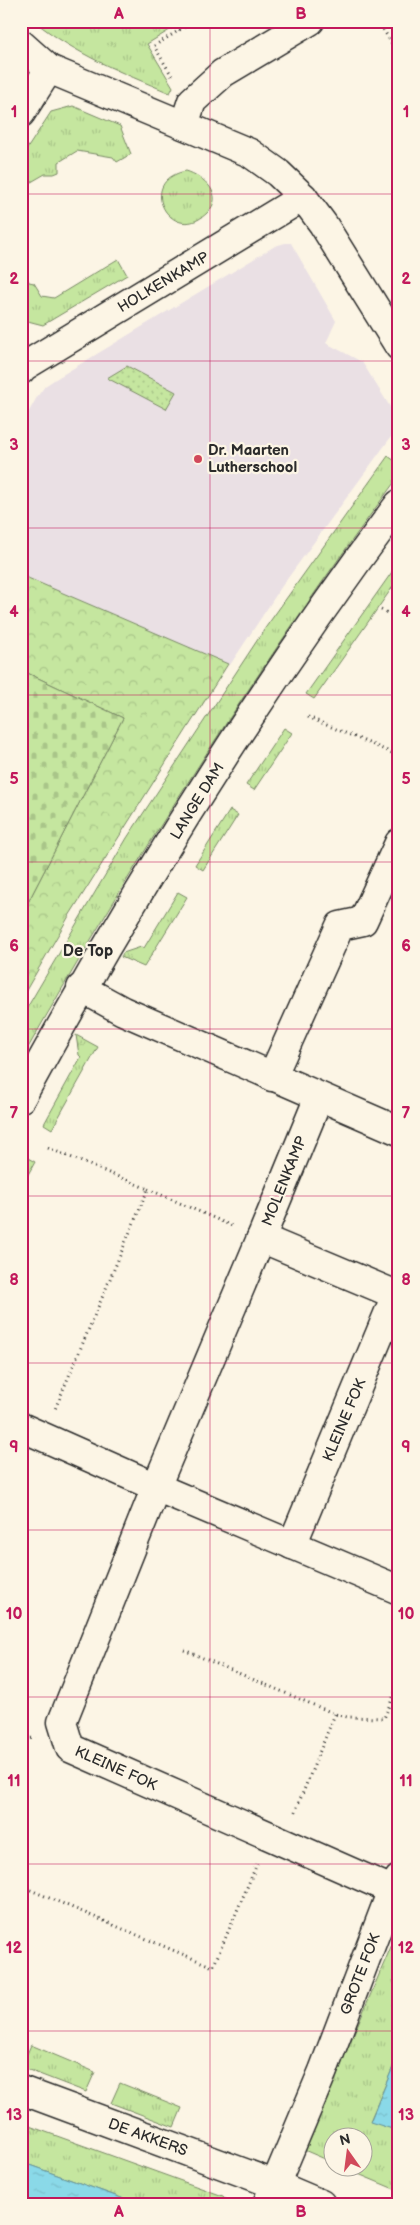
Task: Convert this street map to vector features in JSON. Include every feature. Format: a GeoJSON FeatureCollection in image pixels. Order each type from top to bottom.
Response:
{"type":"FeatureCollection","features":[{"type":"Feature","properties":{"kind":"street"},"geometry":{"type":"LineString","coordinates":[[175,121],[192,101],[223,73],[310,21]]}},
{"type":"Feature","properties":{"kind":"street"},"geometry":{"type":"LineString","coordinates":[[21,44],[49,69],[250,153],[278,173],[303,197],[323,224],[399,346]]}},
{"type":"Feature","properties":{"kind":"street"},"geometry":{"type":"LineString","coordinates":[[21,113],[49,69]]}},
{"type":"Feature","properties":{"kind":"street","name":"HOLKENKAMP"},"geometry":{"type":"LineString","coordinates":[[22,367],[303,197]]}},
{"type":"Feature","properties":{"kind":"street","name":"LANGE DAM"},"geometry":{"type":"LineString","coordinates":[[21,1098],[118,925],[234,743],[291,656],[396,513]]}},
{"type":"Feature","properties":{"kind":"street"},"geometry":{"type":"LineString","coordinates":[[272,1077],[340,926],[363,921],[399,843]]}},
{"type":"Feature","properties":{"kind":"street"},"geometry":{"type":"LineString","coordinates":[[81,988],[123,1011],[399,1131]]}},
{"type":"Feature","properties":{"kind":"street","name":"MOLENKAMP"},"geometry":{"type":"LineString","coordinates":[[320,1097],[261,1238],[398,1295]]}},
{"type":"Feature","properties":{"kind":"street","name":"KLEINE FOK"},"geometry":{"type":"LineString","coordinates":[[261,1238],[156,1487],[62,1722],[70,1748],[276,1838],[395,1884]]}},
{"type":"Feature","properties":{"kind":"street","name":"KLEINE FOK"},"geometry":{"type":"LineString","coordinates":[[292,1545],[398,1295]]}},
{"type":"Feature","properties":{"kind":"street"},"geometry":{"type":"LineString","coordinates":[[32,1431],[156,1487],[399,1590]]}},
{"type":"Feature","properties":{"kind":"street","name":"GROTE FOK"},"geometry":{"type":"LineString","coordinates":[[270,2194],[323,2071],[395,1884]]}},
{"type":"Feature","properties":{"kind":"street","name":"DE AKKERS"},"geometry":{"type":"LineString","coordinates":[[21,2090],[270,2194],[321,2204]]}},
{"type":"Feature","properties":{"kind":"path"},"geometry":{"type":"LineString","coordinates":[[174,21],[180,30]]}},
{"type":"Feature","properties":{"kind":"path"},"geometry":{"type":"LineString","coordinates":[[175,121],[178,86],[154,46],[194,21]]}},
{"type":"Feature","properties":{"kind":"path"},"geometry":{"type":"LineString","coordinates":[[378,21],[399,55]]}},
{"type":"Feature","properties":{"kind":"path"},"geometry":{"type":"LineString","coordinates":[[381,610],[399,618]]}},
{"type":"Feature","properties":{"kind":"path"},"geometry":{"type":"LineString","coordinates":[[308,717],[399,756]]}},
{"type":"Feature","properties":{"kind":"path"},"geometry":{"type":"LineString","coordinates":[[48,1148],[261,1238]]}},
{"type":"Feature","properties":{"kind":"path"},"geometry":{"type":"LineString","coordinates":[[32,1431],[148,1189]]}},
{"type":"Feature","properties":{"kind":"path"},"geometry":{"type":"LineString","coordinates":[[184,1650],[346,1717],[384,1718],[399,1684]]}},
{"type":"Feature","properties":{"kind":"path"},"geometry":{"type":"LineString","coordinates":[[21,1886],[213,1967],[336,1714]]}},
{"type":"Feature","properties":{"kind":"shaded area","name":"Dr. Maarten Lutherschool"},"geometry":{"type":"Polygon","coordinates":[[[291,243],[336,321],[326,343],[362,362],[399,421],[399,426],[282,586],[230,665],[21,575],[21,426],[45,386],[275,246],[291,243]]]}},
{"type":"Feature","properties":{"kind":"green space"},"geometry":{"type":"Polygon","coordinates":[[[34,21],[169,21],[173,28],[147,44],[173,87],[170,93],[116,70],[66,44],[34,21]]]}},
{"type":"Feature","properties":{"kind":"green space"},"geometry":{"type":"Polygon","coordinates":[[[73,106],[120,126],[131,154],[117,162],[113,157],[77,151],[59,162],[59,172],[45,174],[26,185],[26,197],[21,200],[21,158],[51,112],[73,106]]]}},
{"type":"Feature","properties":{"kind":"green space"},"geometry":{"type":"Polygon","coordinates":[[[186,171],[199,177],[210,187],[214,200],[207,213],[194,221],[182,222],[171,217],[164,208],[161,198],[162,187],[171,177],[186,171]]]}},
{"type":"Feature","properties":{"kind":"green space"},"geometry":{"type":"Polygon","coordinates":[[[118,259],[127,275],[43,325],[24,320],[21,315],[21,267],[29,282],[34,283],[42,296],[54,298],[118,259]]]}},
{"type":"Feature","properties":{"kind":"green space"},"geometry":{"type":"Polygon","coordinates":[[[127,366],[176,392],[166,409],[107,378],[127,366]]]}},
{"type":"Feature","properties":{"kind":"green space"},"geometry":{"type":"Polygon","coordinates":[[[388,456],[399,464],[399,476],[297,618],[201,762],[109,909],[21,1060],[21,1018],[127,838],[266,627],[388,456]]]}},
{"type":"Feature","properties":{"kind":"green space"},"geometry":{"type":"Polygon","coordinates":[[[399,562],[399,578],[314,699],[306,694],[399,562]]]}},
{"type":"Feature","properties":{"kind":"green space"},"geometry":{"type":"Polygon","coordinates":[[[21,575],[228,664],[69,916],[21,999],[21,916],[123,718],[21,670],[21,575]]]}},
{"type":"Feature","properties":{"kind":"green space"},"geometry":{"type":"Polygon","coordinates":[[[21,670],[123,718],[21,916],[21,670]]]}},
{"type":"Feature","properties":{"kind":"green space"},"geometry":{"type":"Polygon","coordinates":[[[284,728],[292,733],[254,790],[246,785],[284,728]]]}},
{"type":"Feature","properties":{"kind":"green space"},"geometry":{"type":"Polygon","coordinates":[[[230,810],[238,815],[203,870],[195,865],[230,810]]]}},
{"type":"Feature","properties":{"kind":"green space"},"geometry":{"type":"Polygon","coordinates":[[[178,892],[187,897],[144,967],[121,957],[123,953],[141,947],[144,948],[178,892]]]}},
{"type":"Feature","properties":{"kind":"green space"},"geometry":{"type":"Polygon","coordinates":[[[76,1035],[98,1047],[52,1129],[44,1124],[81,1057],[79,1055],[76,1035]]]}},
{"type":"Feature","properties":{"kind":"green space"},"geometry":{"type":"Polygon","coordinates":[[[26,1157],[35,1162],[21,1187],[21,1164],[26,1157]]]}},
{"type":"Feature","properties":{"kind":"green space"},"geometry":{"type":"Polygon","coordinates":[[[399,1928],[399,2053],[370,2121],[399,2131],[399,2191],[368,2178],[372,2178],[372,2128],[322,2128],[322,2158],[304,2150],[399,1928]]]}},
{"type":"Feature","properties":{"kind":"green space"},"geometry":{"type":"Polygon","coordinates":[[[31,2045],[95,2072],[86,2092],[21,2067],[31,2045]]]}},
{"type":"Feature","properties":{"kind":"green space"},"geometry":{"type":"Polygon","coordinates":[[[120,2083],[182,2108],[174,2127],[111,2103],[120,2083]]]}},
{"type":"Feature","properties":{"kind":"green space"},"geometry":{"type":"Polygon","coordinates":[[[21,2123],[223,2196],[230,2204],[138,2204],[21,2162],[21,2123]]]}},
{"type":"Feature","properties":{"kind":"water"},"geometry":{"type":"Polygon","coordinates":[[[399,2053],[399,2131],[370,2122],[399,2053]]]}},
{"type":"Feature","properties":{"kind":"water"},"geometry":{"type":"Polygon","coordinates":[[[21,2162],[138,2204],[27,2204],[21,2202],[21,2162]]]}},
{"type":"Feature","properties":{"kind":"place","name":"Dr. Maarten Lutherschool"},"geometry":{"type":"Point","coordinates":[198,459]}},
{"type":"Feature","properties":{"kind":"district","name":"De Top"},"geometry":{"type":"Point","coordinates":[88,950]}}]}
